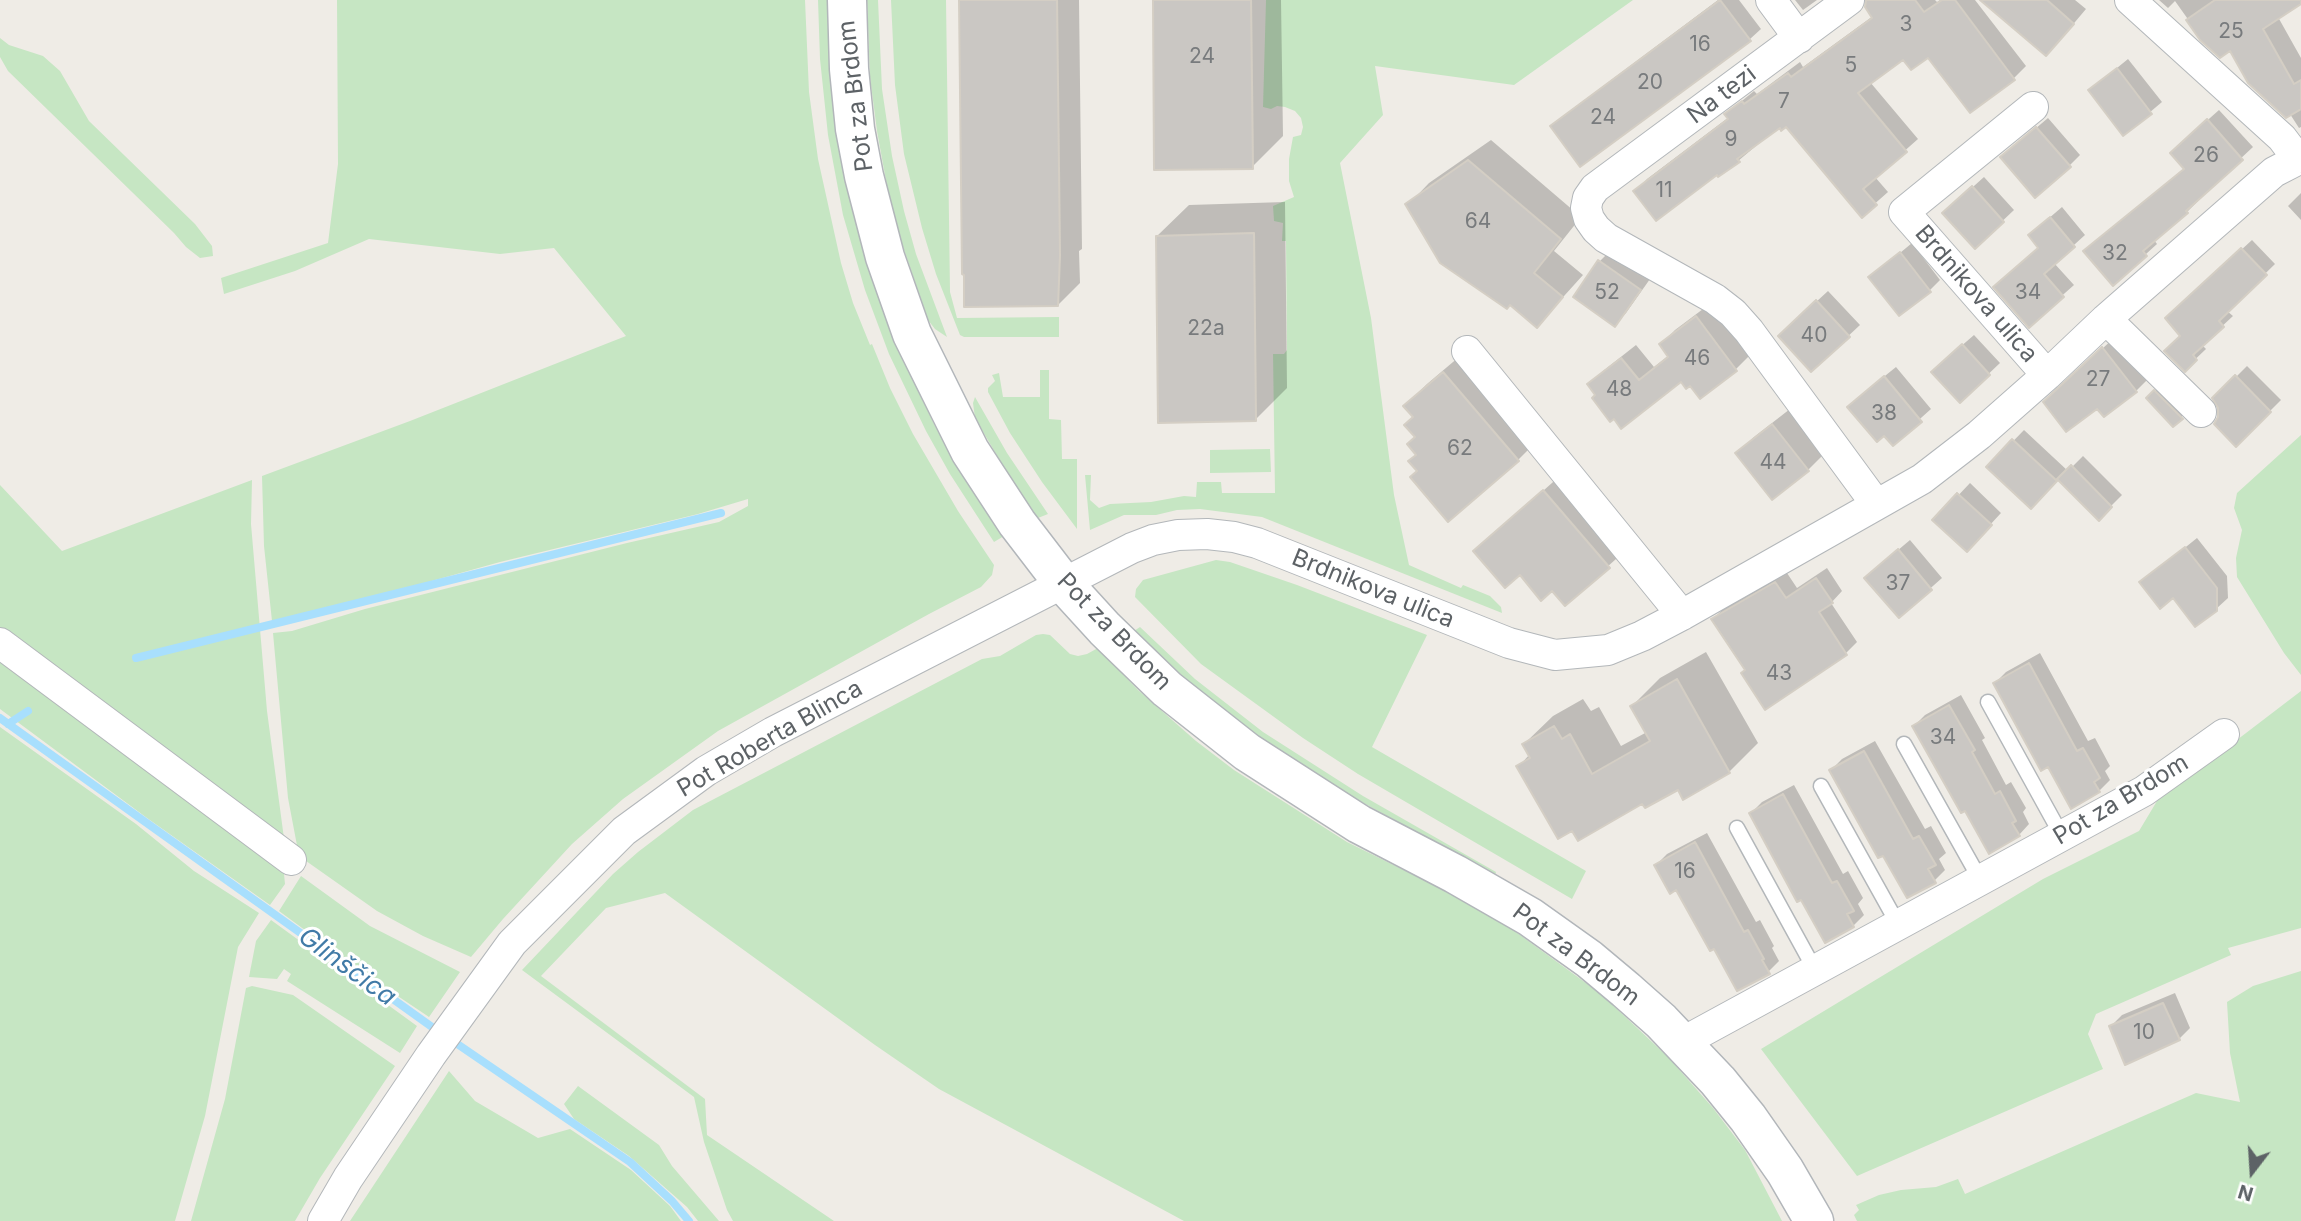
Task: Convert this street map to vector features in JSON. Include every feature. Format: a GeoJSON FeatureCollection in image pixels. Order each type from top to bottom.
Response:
{"type":"FeatureCollection","features":[{"type":"Feature","properties":{"kind":"main road","name":"Pot za Brdom"},"geometry":{"type":"LineString","coordinates":[[847,0],[849,69],[859,152],[885,257],[912,334],[970,451],[1017,523],[1063,583],[1113,637],[1167,689],[1247,752],[1341,814],[1455,874],[1530,918],[1608,974],[1682,1042],[1718,1081],[1785,1171],[1814,1221]]}},
{"type":"Feature","properties":{"kind":"street"},"geometry":{"type":"LineString","coordinates":[[1771,0],[1800,38]]}},
{"type":"Feature","properties":{"kind":"street","name":"Na tezi"},"geometry":{"type":"LineString","coordinates":[[1849,0],[1595,188],[1588,198],[1586,208],[1589,219],[1606,238],[1715,299],[1733,313],[1876,504]]}},
{"type":"Feature","properties":{"kind":"street"},"geometry":{"type":"LineString","coordinates":[[2130,0],[2282,138],[2299,158]]}},
{"type":"Feature","properties":{"kind":"street","name":"Brdnikova ulica"},"geometry":{"type":"LineString","coordinates":[[2033,107],[1904,212],[2047,375]]}},
{"type":"Feature","properties":{"kind":"street","name":"Brdnikova ulica"},"geometry":{"type":"LineString","coordinates":[[1063,583],[1140,544],[1178,535],[1234,537],[1257,543],[1509,642],[1555,655],[1608,650],[1682,615],[1922,479],[1979,435],[2274,172],[2299,158]]}},
{"type":"Feature","properties":{"kind":"street"},"geometry":{"type":"LineString","coordinates":[[2106,319],[2201,412]]}},
{"type":"Feature","properties":{"kind":"street"},"geometry":{"type":"LineString","coordinates":[[1467,351],[1682,615]]}},
{"type":"Feature","properties":{"kind":"street","name":"Pot Roberta Blinca"},"geometry":{"type":"LineString","coordinates":[[323,1221],[348,1178],[456,1018],[512,943],[604,848],[646,813],[706,771],[773,732],[1063,583]]}},
{"type":"Feature","properties":{"kind":"street"},"geometry":{"type":"LineString","coordinates":[[0,643],[291,860]]}},
{"type":"Feature","properties":{"kind":"street","name":"Pot za Brdom"},"geometry":{"type":"LineString","coordinates":[[1682,1042],[2144,791],[2224,734]]}},
{"type":"Feature","properties":{"kind":"lane"},"geometry":{"type":"LineString","coordinates":[[1988,702],[2063,836]]}},
{"type":"Feature","properties":{"kind":"lane"},"geometry":{"type":"LineString","coordinates":[[1904,744],[1980,881]]}},
{"type":"Feature","properties":{"kind":"lane"},"geometry":{"type":"LineString","coordinates":[[1821,786],[1899,926]]}},
{"type":"Feature","properties":{"kind":"lane"},"geometry":{"type":"LineString","coordinates":[[1737,828],[1815,971]]}},
{"type":"Feature","properties":{"kind":"green space"},"geometry":{"type":"Polygon","coordinates":[[[337,0],[805,0],[809,92],[818,159],[841,263],[853,303],[913,434],[958,511],[994,565],[992,575],[981,587],[718,731],[623,799],[572,844],[471,957],[423,936],[377,911],[299,856],[288,798],[273,633],[292,631],[365,609],[719,522],[748,506],[748,499],[698,514],[272,621],[264,546],[262,476],[626,336],[554,248],[500,254],[369,239],[295,271],[224,294],[221,278],[328,243],[338,164],[337,0]]]}},
{"type":"Feature","properties":{"kind":"green space"},"geometry":{"type":"Polygon","coordinates":[[[818,0],[829,0],[865,253],[875,287],[899,350],[935,426],[1004,536],[994,542],[926,431],[889,354],[865,290],[843,215],[828,135],[820,59],[818,0]]]}},
{"type":"Feature","properties":{"kind":"green space"},"geometry":{"type":"Polygon","coordinates":[[[867,0],[878,0],[882,89],[904,211],[916,254],[947,337],[928,320],[900,238],[887,186],[870,77],[867,0]]]}},
{"type":"Feature","properties":{"kind":"green space"},"geometry":{"type":"Polygon","coordinates":[[[891,0],[946,0],[950,292],[957,318],[1059,317],[1059,337],[960,335],[936,274],[904,154],[895,85],[891,0]]]}},
{"type":"Feature","properties":{"kind":"green space"},"geometry":{"type":"Polygon","coordinates":[[[1266,0],[1633,0],[1514,85],[1375,66],[1383,115],[1340,163],[1371,318],[1394,495],[1409,565],[1461,588],[1463,585],[1490,596],[1501,607],[1502,613],[1262,517],[1200,509],[1177,510],[1156,515],[1124,515],[1090,530],[1085,475],[1091,475],[1090,500],[1099,508],[1110,504],[1196,497],[1197,482],[1221,482],[1222,493],[1275,493],[1273,354],[1284,354],[1287,350],[1286,241],[1282,241],[1283,223],[1274,221],[1273,206],[1294,197],[1289,181],[1289,159],[1293,137],[1301,135],[1303,127],[1301,118],[1295,111],[1277,106],[1271,109],[1263,107],[1266,0]]]}},
{"type":"Feature","properties":{"kind":"green space"},"geometry":{"type":"Polygon","coordinates":[[[0,38],[9,45],[43,56],[60,71],[89,121],[195,224],[212,246],[213,256],[200,258],[186,247],[8,71],[0,57],[0,38]]]}},
{"type":"Feature","properties":{"kind":"green space"},"geometry":{"type":"Polygon","coordinates":[[[1040,370],[1049,370],[1049,419],[1061,420],[1062,459],[1077,459],[1077,529],[1010,433],[988,392],[988,388],[995,381],[992,375],[999,373],[1003,397],[1040,397],[1040,370]]]}},
{"type":"Feature","properties":{"kind":"green space"},"geometry":{"type":"Polygon","coordinates":[[[975,397],[1007,453],[1048,514],[1038,518],[1013,483],[975,418],[975,397]]]}},
{"type":"Feature","properties":{"kind":"green space"},"geometry":{"type":"Polygon","coordinates":[[[2301,435],[2301,675],[2284,653],[2237,577],[2236,558],[2242,530],[2234,508],[2237,493],[2301,435]]]}},
{"type":"Feature","properties":{"kind":"green space"},"geometry":{"type":"Polygon","coordinates":[[[1270,449],[1271,472],[1210,473],[1210,450],[1270,449]]]}},
{"type":"Feature","properties":{"kind":"green space"},"geometry":{"type":"Polygon","coordinates":[[[252,480],[251,524],[267,711],[285,846],[0,634],[0,485],[62,551],[252,480]]]}},
{"type":"Feature","properties":{"kind":"green space"},"geometry":{"type":"Polygon","coordinates":[[[1216,560],[1230,562],[1297,585],[1427,635],[1372,747],[1586,871],[1572,899],[1358,774],[1303,738],[1201,664],[1135,597],[1136,589],[1143,580],[1216,560]]]}},
{"type":"Feature","properties":{"kind":"green space"},"geometry":{"type":"Polygon","coordinates":[[[1140,627],[1195,679],[1263,732],[1363,796],[1496,872],[1495,875],[1327,783],[1258,737],[1168,664],[1134,631],[1140,627]]]}},
{"type":"Feature","properties":{"kind":"green space"},"geometry":{"type":"Polygon","coordinates":[[[1036,635],[1050,635],[1070,654],[1078,656],[1098,648],[1138,690],[1234,770],[1347,842],[1505,924],[1601,994],[1668,1057],[1713,1108],[1745,1150],[1782,1221],[1184,1221],[939,1089],[665,893],[606,908],[541,976],[705,1099],[707,1135],[834,1221],[733,1221],[704,1142],[694,1097],[522,970],[613,874],[693,810],[982,659],[1000,656],[1036,635]]]}},
{"type":"Feature","properties":{"kind":"green space"},"geometry":{"type":"Polygon","coordinates":[[[0,654],[283,864],[285,884],[270,905],[0,709],[0,654]]]}},
{"type":"Feature","properties":{"kind":"green space"},"geometry":{"type":"Polygon","coordinates":[[[2301,691],[2301,928],[2228,948],[2231,955],[2096,1014],[2088,1034],[2103,1069],[1857,1176],[1761,1049],[2043,879],[2139,831],[2157,801],[2301,691]]]}},
{"type":"Feature","properties":{"kind":"green space"},"geometry":{"type":"Polygon","coordinates":[[[0,727],[136,824],[194,871],[259,913],[238,947],[205,1116],[175,1221],[0,1221],[0,727]]]}},
{"type":"Feature","properties":{"kind":"green space"},"geometry":{"type":"Polygon","coordinates":[[[301,876],[370,926],[460,972],[429,1017],[279,911],[301,876]]]}},
{"type":"Feature","properties":{"kind":"green space"},"geometry":{"type":"Polygon","coordinates":[[[271,920],[417,1026],[400,1053],[287,981],[291,974],[284,969],[277,979],[249,977],[256,941],[271,920]]]}},
{"type":"Feature","properties":{"kind":"green space"},"geometry":{"type":"Polygon","coordinates":[[[2301,971],[2301,1221],[1857,1221],[1854,1215],[1859,1210],[1856,1205],[1879,1195],[1936,1187],[1958,1179],[1965,1194],[2196,1093],[2240,1102],[2230,1053],[2227,1002],[2253,986],[2301,971]]]}},
{"type":"Feature","properties":{"kind":"green space"},"geometry":{"type":"Polygon","coordinates":[[[252,986],[293,995],[395,1066],[320,1178],[295,1221],[191,1221],[225,1099],[246,988],[252,986]]]}},
{"type":"Feature","properties":{"kind":"green space"},"geometry":{"type":"Polygon","coordinates":[[[449,1071],[475,1101],[538,1138],[570,1129],[631,1170],[670,1206],[681,1221],[350,1221],[449,1071]]]}},
{"type":"Feature","properties":{"kind":"green space"},"geometry":{"type":"Polygon","coordinates":[[[578,1086],[659,1145],[672,1166],[719,1221],[698,1221],[687,1207],[629,1156],[574,1119],[564,1104],[578,1086]]]}},
{"type":"Feature","properties":{"kind":"building"},"geometry":{"type":"Polygon","coordinates":[[[959,0],[1057,0],[1060,255],[1058,306],[964,307],[959,0]]]}},
{"type":"Feature","properties":{"kind":"building"},"geometry":{"type":"Polygon","coordinates":[[[1153,0],[1251,0],[1253,169],[1154,170],[1153,0]]]}},
{"type":"Feature","properties":{"kind":"building"},"geometry":{"type":"Polygon","coordinates":[[[1720,0],[1751,41],[1580,167],[1550,126],[1720,0]]]}},
{"type":"Feature","properties":{"kind":"building"},"geometry":{"type":"Polygon","coordinates":[[[1866,0],[1915,0],[1924,12],[1942,0],[1955,0],[2015,80],[1970,113],[1928,58],[1911,70],[1903,60],[1858,93],[1907,152],[1863,189],[1877,205],[1862,218],[1786,127],[1781,131],[1780,128],[1737,159],[1740,162],[1718,177],[1717,175],[1656,221],[1633,191],[1728,119],[1724,114],[1742,101],[1744,104],[1788,73],[1791,77],[1872,18],[1865,7],[1866,0]]]}},
{"type":"Feature","properties":{"kind":"building"},"geometry":{"type":"Polygon","coordinates":[[[1980,0],[2047,0],[2074,24],[2046,56],[1980,0]]]}},
{"type":"Feature","properties":{"kind":"building"},"geometry":{"type":"Polygon","coordinates":[[[2215,0],[2301,0],[2301,4],[2263,29],[2294,84],[2301,80],[2301,109],[2286,118],[2248,83],[2230,51],[2220,58],[2200,40],[2186,20],[2215,0]]]}},
{"type":"Feature","properties":{"kind":"building"},"geometry":{"type":"Polygon","coordinates":[[[2117,68],[2152,114],[2123,136],[2088,90],[2117,68]]]}},
{"type":"Feature","properties":{"kind":"building"},"geometry":{"type":"Polygon","coordinates":[[[2207,119],[2243,160],[2186,211],[2188,213],[2143,251],[2147,256],[2113,286],[2083,251],[2184,169],[2170,153],[2207,119]]]}},
{"type":"Feature","properties":{"kind":"building"},"geometry":{"type":"Polygon","coordinates":[[[2036,127],[2071,167],[2035,198],[2000,157],[2036,127]]]}},
{"type":"Feature","properties":{"kind":"building"},"geometry":{"type":"Polygon","coordinates":[[[1468,160],[1561,239],[1534,273],[1563,297],[1537,328],[1510,305],[1507,309],[1440,263],[1405,204],[1468,160]]]}},
{"type":"Feature","properties":{"kind":"building"},"geometry":{"type":"Polygon","coordinates":[[[1972,186],[2004,222],[1975,249],[1942,213],[1972,186]]]}},
{"type":"Feature","properties":{"kind":"building"},"geometry":{"type":"Polygon","coordinates":[[[2050,217],[2075,247],[2044,274],[2064,297],[2029,328],[1993,287],[2038,248],[2028,235],[2050,217]]]}},
{"type":"Feature","properties":{"kind":"building"},"geometry":{"type":"Polygon","coordinates":[[[1254,233],[1256,421],[1158,423],[1156,236],[1254,233]]]}},
{"type":"Feature","properties":{"kind":"building"},"geometry":{"type":"Polygon","coordinates":[[[2241,248],[2267,275],[2219,321],[2224,327],[2193,355],[2197,360],[2185,372],[2164,351],[2180,336],[2165,318],[2241,248]]]}},
{"type":"Feature","properties":{"kind":"building"},"geometry":{"type":"Polygon","coordinates":[[[1900,252],[1931,292],[1899,316],[1868,277],[1900,252]]]}},
{"type":"Feature","properties":{"kind":"building"},"geometry":{"type":"Polygon","coordinates":[[[1598,260],[1641,290],[1615,327],[1573,297],[1598,260]]]}},
{"type":"Feature","properties":{"kind":"building"},"geometry":{"type":"Polygon","coordinates":[[[1816,300],[1850,337],[1811,372],[1778,336],[1816,300]]]}},
{"type":"Feature","properties":{"kind":"building"},"geometry":{"type":"Polygon","coordinates":[[[1696,316],[1737,371],[1700,399],[1690,386],[1686,389],[1681,382],[1621,429],[1614,419],[1610,422],[1592,398],[1595,395],[1587,384],[1621,358],[1639,380],[1668,357],[1659,344],[1696,316]]]}},
{"type":"Feature","properties":{"kind":"building"},"geometry":{"type":"Polygon","coordinates":[[[1962,344],[1990,375],[1960,403],[1931,372],[1962,344]]]}},
{"type":"Feature","properties":{"kind":"building"},"geometry":{"type":"Polygon","coordinates":[[[2102,347],[2137,392],[2104,417],[2097,409],[2066,432],[2043,402],[2102,347]]]}},
{"type":"Feature","properties":{"kind":"building"},"geometry":{"type":"Polygon","coordinates":[[[1443,372],[1519,461],[1448,522],[1410,477],[1417,471],[1408,461],[1416,455],[1407,444],[1415,437],[1404,425],[1413,417],[1403,406],[1443,372]]]}},
{"type":"Feature","properties":{"kind":"building"},"geometry":{"type":"Polygon","coordinates":[[[2235,375],[2271,412],[2236,447],[2214,424],[2218,417],[2218,408],[2212,398],[2235,375]]]}},
{"type":"Feature","properties":{"kind":"building"},"geometry":{"type":"Polygon","coordinates":[[[1884,376],[1922,422],[1893,446],[1884,436],[1877,442],[1847,407],[1884,376]]]}},
{"type":"Feature","properties":{"kind":"building"},"geometry":{"type":"Polygon","coordinates":[[[2154,390],[2183,419],[2173,427],[2146,398],[2154,390]]]}},
{"type":"Feature","properties":{"kind":"building"},"geometry":{"type":"Polygon","coordinates":[[[1772,424],[1809,471],[1772,500],[1735,453],[1772,424]]]}},
{"type":"Feature","properties":{"kind":"building"},"geometry":{"type":"Polygon","coordinates":[[[2012,439],[2057,481],[2031,509],[1986,467],[2012,439]]]}},
{"type":"Feature","properties":{"kind":"building"},"geometry":{"type":"Polygon","coordinates":[[[2071,465],[2112,507],[2099,521],[2057,479],[2071,465]]]}},
{"type":"Feature","properties":{"kind":"building"},"geometry":{"type":"Polygon","coordinates":[[[1543,490],[1610,568],[1565,606],[1552,591],[1541,601],[1520,575],[1505,588],[1473,551],[1543,490]]]}},
{"type":"Feature","properties":{"kind":"building"},"geometry":{"type":"Polygon","coordinates":[[[1957,493],[1992,525],[1967,552],[1932,520],[1957,493]]]}},
{"type":"Feature","properties":{"kind":"building"},"geometry":{"type":"Polygon","coordinates":[[[2185,547],[2217,588],[2217,611],[2195,627],[2173,598],[2160,609],[2139,582],[2185,547]]]}},
{"type":"Feature","properties":{"kind":"building"},"geometry":{"type":"Polygon","coordinates":[[[1898,549],[1932,590],[1899,618],[1864,578],[1898,549]]]}},
{"type":"Feature","properties":{"kind":"building"},"geometry":{"type":"Polygon","coordinates":[[[1816,578],[1833,603],[1819,612],[1847,655],[1765,710],[1741,673],[1745,670],[1711,619],[1775,582],[1786,598],[1816,578]]]}},
{"type":"Feature","properties":{"kind":"building"},"geometry":{"type":"Polygon","coordinates":[[[2029,663],[2077,751],[2083,748],[2100,778],[2094,782],[2100,792],[2071,809],[2048,767],[2041,771],[1993,683],[2029,663]]]}},
{"type":"Feature","properties":{"kind":"building"},"geometry":{"type":"Polygon","coordinates":[[[1677,679],[1730,773],[1683,800],[1678,790],[1645,808],[1642,804],[1578,841],[1572,831],[1558,839],[1516,766],[1530,758],[1522,744],[1554,726],[1562,739],[1570,734],[1592,774],[1650,741],[1630,706],[1677,679]]]}},
{"type":"Feature","properties":{"kind":"building"},"geometry":{"type":"Polygon","coordinates":[[[1949,705],[1975,750],[1972,752],[1995,794],[2000,791],[2016,821],[2012,823],[2020,836],[1989,854],[1965,811],[1961,813],[1912,726],[1949,705]]]}},
{"type":"Feature","properties":{"kind":"building"},"geometry":{"type":"Polygon","coordinates":[[[1864,751],[1913,839],[1919,836],[1936,865],[1928,869],[1936,883],[1907,898],[1883,856],[1878,858],[1829,770],[1864,751]]]}},
{"type":"Feature","properties":{"kind":"building"},"geometry":{"type":"Polygon","coordinates":[[[1783,794],[1832,883],[1837,881],[1854,911],[1847,914],[1854,927],[1825,943],[1801,900],[1797,902],[1749,813],[1783,794]]]}},
{"type":"Feature","properties":{"kind":"building"},"geometry":{"type":"Polygon","coordinates":[[[1695,842],[1744,932],[1748,930],[1770,974],[1737,991],[1714,949],[1710,951],[1676,890],[1670,894],[1654,865],[1695,842]]]}},
{"type":"Feature","properties":{"kind":"building"},"geometry":{"type":"Polygon","coordinates":[[[2163,1003],[2180,1040],[2125,1065],[2109,1026],[2163,1003]]]}},
{"type":"Feature","properties":{"kind":"waterway"},"geometry":{"type":"LineString","coordinates":[[136,658],[721,513]]}},
{"type":"Feature","properties":{"kind":"waterway"},"geometry":{"type":"LineString","coordinates":[[8,724],[28,711]]}},
{"type":"Feature","properties":{"kind":"waterway","name":"Glinščica"},"geometry":{"type":"LineString","coordinates":[[0,718],[439,1032]]}},
{"type":"Feature","properties":{"kind":"waterway","name":"Glinščica"},"geometry":{"type":"LineString","coordinates":[[450,1039],[630,1162],[672,1201],[689,1221]]}}]}
